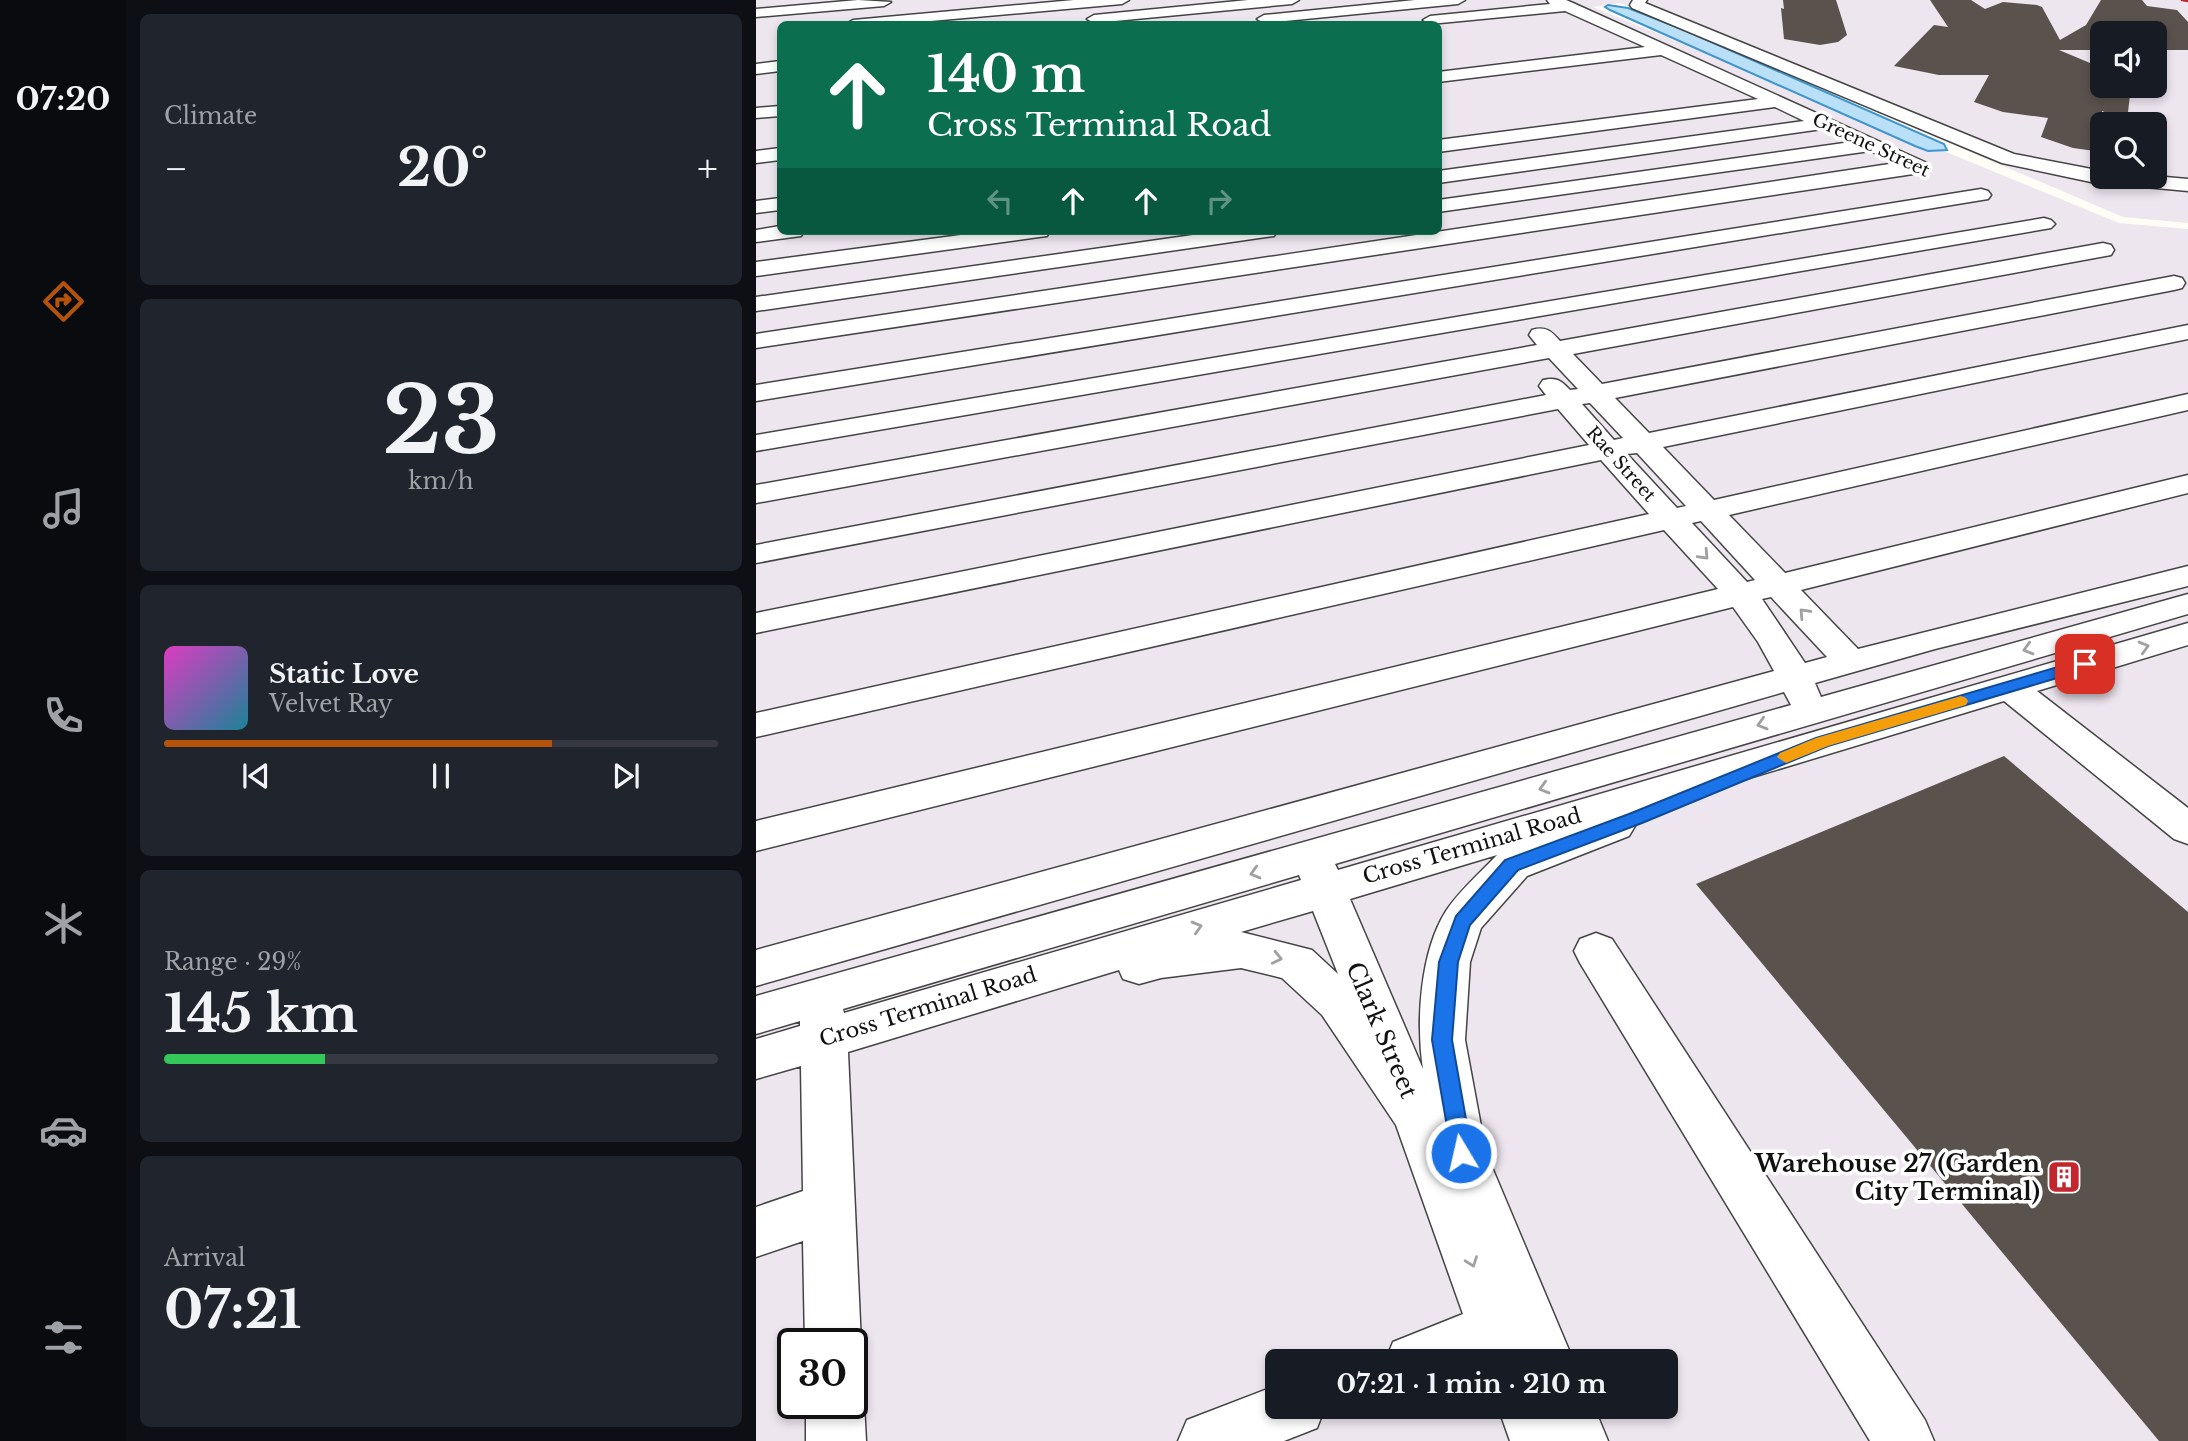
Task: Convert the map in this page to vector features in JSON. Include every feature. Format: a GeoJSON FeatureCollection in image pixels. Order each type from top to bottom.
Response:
{"type":"FeatureCollection","features":[{"type":"Feature","properties":{"kind":"street"},"geometry":{"type":"LineString","coordinates":[[887,21],[1122,0]]}},
{"type":"Feature","properties":{"kind":"street"},"geometry":{"type":"LineString","coordinates":[[1075,21],[1219,3],[1292,0]]}},
{"type":"Feature","properties":{"kind":"street"},"geometry":{"type":"LineString","coordinates":[[1219,3],[1245,21],[1458,0]]}},
{"type":"Feature","properties":{"kind":"street"},"geometry":{"type":"LineString","coordinates":[[1426,21],[1587,0]]}},
{"type":"Feature","properties":{"kind":"street"},"geometry":{"type":"LineString","coordinates":[[1640,0],[1637,5],[1690,28],[2009,159],[2090,176]]}},
{"type":"Feature","properties":{"kind":"street"},"geometry":{"type":"LineString","coordinates":[[756,13],[899,1]]}},
{"type":"Feature","properties":{"kind":"street"},"geometry":{"type":"LineString","coordinates":[[1219,3],[1226,21]]}},
{"type":"Feature","properties":{"kind":"street","name":"Greene Street"},"geometry":{"type":"LineString","coordinates":[[1472,278],[1987,198],[1561,3]]}},
{"type":"Feature","properties":{"kind":"street"},"geometry":{"type":"LineString","coordinates":[[1576,26],[1604,23]]}},
{"type":"Feature","properties":{"kind":"street"},"geometry":{"type":"LineString","coordinates":[[1442,77],[1664,50]]}},
{"type":"Feature","properties":{"kind":"street"},"geometry":{"type":"LineString","coordinates":[[756,69],[777,66]]}},
{"type":"Feature","properties":{"kind":"street"},"geometry":{"type":"LineString","coordinates":[[1711,87],[1738,84]]}},
{"type":"Feature","properties":{"kind":"street"},"geometry":{"type":"LineString","coordinates":[[1442,145],[1777,102]]}},
{"type":"Feature","properties":{"kind":"street"},"geometry":{"type":"LineString","coordinates":[[756,113],[777,111]]}},
{"type":"Feature","properties":{"kind":"street"},"geometry":{"type":"LineString","coordinates":[[1442,176],[1825,123]]}},
{"type":"Feature","properties":{"kind":"street"},"geometry":{"type":"LineString","coordinates":[[1442,205],[1872,145]]}},
{"type":"Feature","properties":{"kind":"street"},"geometry":{"type":"LineString","coordinates":[[756,157],[777,154]]}},
{"type":"Feature","properties":{"kind":"street"},"geometry":{"type":"LineString","coordinates":[[1442,232],[1917,166]]}},
{"type":"Feature","properties":{"kind":"street"},"geometry":{"type":"LineString","coordinates":[[2167,180],[2188,173]]}},
{"type":"Feature","properties":{"kind":"street"},"geometry":{"type":"LineString","coordinates":[[2167,183],[2188,185]]}},
{"type":"Feature","properties":{"kind":"street"},"geometry":{"type":"LineString","coordinates":[[756,207],[777,204]]}},
{"type":"Feature","properties":{"kind":"street"},"geometry":{"type":"LineString","coordinates":[[756,494],[1555,349],[2108,253],[2019,212]]}},
{"type":"Feature","properties":{"kind":"street"},"geometry":{"type":"LineString","coordinates":[[756,443],[1521,313],[2056,229]]}},
{"type":"Feature","properties":{"kind":"street"},"geometry":{"type":"LineString","coordinates":[[756,236],[777,233]]}},
{"type":"Feature","properties":{"kind":"street"},"geometry":{"type":"LineString","coordinates":[[756,269],[1009,235]]}},
{"type":"Feature","properties":{"kind":"street"},"geometry":{"type":"LineString","coordinates":[[756,304],[1238,235]]}},
{"type":"Feature","properties":{"kind":"street"},"geometry":{"type":"LineString","coordinates":[[756,341],[1425,235]]}},
{"type":"Feature","properties":{"kind":"street","name":"Rae Street"},"geometry":{"type":"LineString","coordinates":[[1432,235],[1472,278],[1521,313],[1851,662]]}},
{"type":"Feature","properties":{"kind":"street"},"geometry":{"type":"LineString","coordinates":[[756,393],[1472,278]]}},
{"type":"Feature","properties":{"kind":"street","name":"Rae Street"},"geometry":{"type":"LineString","coordinates":[[1472,278],[1492,318],[1607,451],[1756,612],[1809,710]]}},
{"type":"Feature","properties":{"kind":"street"},"geometry":{"type":"LineString","coordinates":[[756,554],[1565,401],[2170,281]]}},
{"type":"Feature","properties":{"kind":"street"},"geometry":{"type":"LineString","coordinates":[[756,623],[2188,332]]}},
{"type":"Feature","properties":{"kind":"street"},"geometry":{"type":"LineString","coordinates":[[756,725],[2188,402]]}},
{"type":"Feature","properties":{"kind":"street"},"geometry":{"type":"LineString","coordinates":[[756,836],[2188,484]]}},
{"type":"Feature","properties":{"kind":"street"},"geometry":{"type":"LineString","coordinates":[[1483,1349],[1520,1342],[1461,1153],[1442,1040],[1448,962],[1462,921],[1512,865],[1636,819],[1809,710],[1851,662],[2188,576]]}},
{"type":"Feature","properties":{"kind":"street","name":"Cross Terminal Road"},"geometry":{"type":"LineString","coordinates":[[756,1015],[900,1015],[1809,710],[2188,604]]}},
{"type":"Feature","properties":{"kind":"street","name":"Cross Terminal Road"},"geometry":{"type":"LineString","coordinates":[[1809,710],[2008,687],[2188,634]]}},
{"type":"Feature","properties":{"kind":"street"},"geometry":{"type":"LineString","coordinates":[[2008,687],[2188,829]]}},
{"type":"Feature","properties":{"kind":"street"},"geometry":{"type":"LineString","coordinates":[[756,968],[1809,710]]}},
{"type":"Feature","properties":{"kind":"street","name":"Cross Terminal Road"},"geometry":{"type":"LineString","coordinates":[[756,1059],[823,1017],[1318,873]]}},
{"type":"Feature","properties":{"kind":"street","name":"Clark Street"},"geometry":{"type":"LineString","coordinates":[[1318,873],[1417,1114],[1520,1342]]}},
{"type":"Feature","properties":{"kind":"street"},"geometry":{"type":"LineString","coordinates":[[900,1015],[966,1015],[1161,960],[1241,950],[1296,963],[1338,1002],[1417,1114]]}},
{"type":"Feature","properties":{"kind":"street"},"geometry":{"type":"LineString","coordinates":[[1596,951],[1904,1441]]}},
{"type":"Feature","properties":{"kind":"street"},"geometry":{"type":"LineString","coordinates":[[823,1017],[832,1328]]}},
{"type":"Feature","properties":{"kind":"street"},"geometry":{"type":"LineString","coordinates":[[756,1232],[828,1208]]}},
{"type":"Feature","properties":{"kind":"street"},"geometry":{"type":"LineString","coordinates":[[835,1419],[836,1441]]}},
{"type":"Feature","properties":{"kind":"street"},"geometry":{"type":"LineString","coordinates":[[1231,1437],[1270,1419]]}},
{"type":"Feature","properties":{"kind":"street"},"geometry":{"type":"LineString","coordinates":[[1532,1419],[1540,1441]]}},
{"type":"Feature","properties":{"kind":"street"},"geometry":{"type":"LineString","coordinates":[[1570,1419],[1578,1441]]}},
{"type":"Feature","properties":{"kind":"shaded area"},"geometry":{"type":"Polygon","coordinates":[[[756,0],[2188,0],[2188,223],[2123,217],[1620,3],[1593,7],[2119,223],[2188,229],[2188,1441],[756,1441],[756,0]]]}},
{"type":"Feature","properties":{"kind":"water"},"geometry":{"type":"Polygon","coordinates":[[[1608,5],[1628,8],[1684,30],[1944,144],[1947,150],[1928,151],[1915,146],[1610,10],[1605,7],[1608,5]]]}},
{"type":"Feature","properties":{"kind":"building"},"geometry":{"type":"Polygon","coordinates":[[[1783,0],[1836,0],[1847,35],[1838,42],[1820,45],[1784,39],[1781,8],[1784,9],[1783,0]]]}},
{"type":"Feature","properties":{"kind":"building"},"geometry":{"type":"Polygon","coordinates":[[[1930,0],[1971,0],[1985,9],[2003,2],[2037,5],[2042,7],[2060,40],[2086,25],[2101,0],[2142,0],[2147,6],[2177,10],[2188,22],[2188,50],[2167,50],[2167,21],[2090,21],[2090,50],[2059,50],[2090,63],[2090,98],[2130,98],[2128,112],[2090,112],[2090,150],[2073,148],[2041,137],[2048,118],[2003,112],[1974,102],[1989,75],[1939,75],[1894,66],[1934,25],[1948,27],[1930,0]]]}},
{"type":"Feature","properties":{"kind":"building","name":"Warehouse 27 (Garden City Terminal)"},"geometry":{"type":"Polygon","coordinates":[[[2004,756],[2188,912],[2188,1441],[2159,1441],[1696,884],[2004,756]]]}},
{"type":"Feature","properties":{"kind":"railway"},"geometry":{"type":"LineString","coordinates":[[2182,0],[2188,1]]}},
{"type":"Feature","properties":{"kind":"slow traffic"},"geometry":{"type":"LineString","coordinates":[[1786,757],[1822,742],[1961,701]]}},
{"type":"Feature","properties":{"kind":"place","name":"Warehouse 27 (Garden City Terminal)"},"geometry":{"type":"Point","coordinates":[2064,1177]}},
{"type":"Feature","properties":{"kind":"route"},"geometry":{"type":"LineString","coordinates":[[1461,1153],[1442,1040],[1448,962],[1462,921],[1512,865],[1636,819],[1822,742],[2085,664]]}}]}
